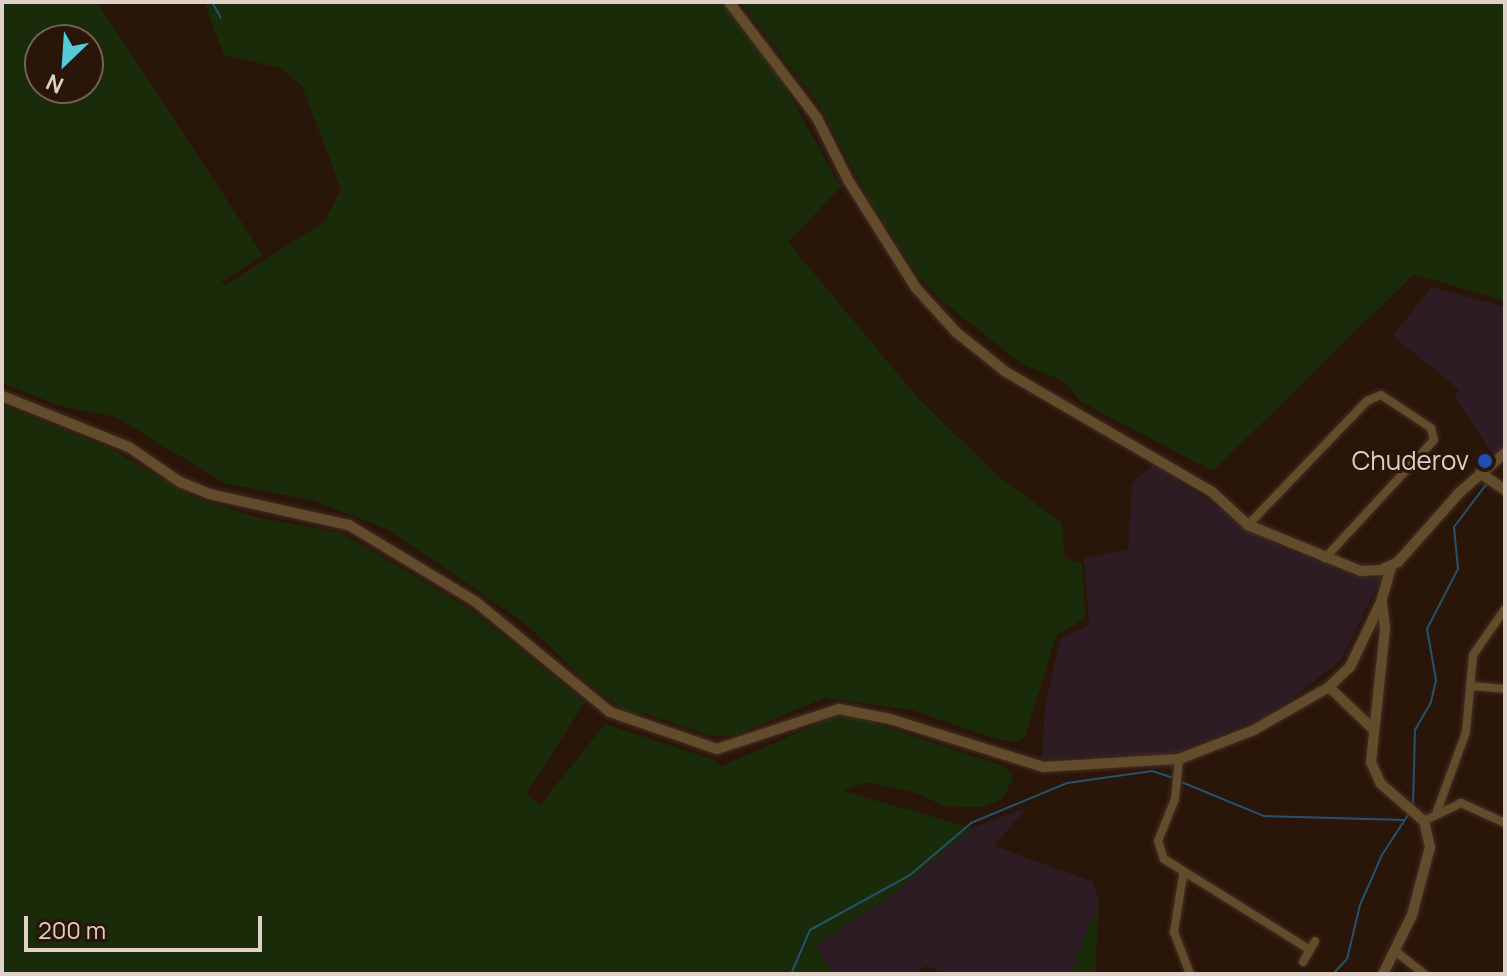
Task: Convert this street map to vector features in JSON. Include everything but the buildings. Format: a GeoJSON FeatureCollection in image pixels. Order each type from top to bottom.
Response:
{"type":"FeatureCollection","features":[{"type":"Feature","properties":{"kind":"street"},"geometry":{"type":"LineString","coordinates":[[729,2],[817,118],[848,180],[916,288],[956,332],[1006,372],[1212,492],[1248,525],[1361,571],[1391,567]]}},
{"type":"Feature","properties":{"kind":"street"},"geometry":{"type":"LineString","coordinates":[[1248,525],[1367,401],[1381,395],[1431,428],[1434,440],[1325,558]]}},
{"type":"Feature","properties":{"kind":"street"},"geometry":{"type":"LineString","coordinates":[[2,396],[129,447],[180,482],[209,494],[324,517],[361,531],[476,602],[610,712],[696,745],[733,747],[839,709],[881,717],[1043,767],[1179,759],[1254,730],[1329,687],[1350,667],[1382,601],[1391,567],[1505,455]]}},
{"type":"Feature","properties":{"kind":"street"},"geometry":{"type":"LineString","coordinates":[[1483,475],[1501,487]]}},
{"type":"Feature","properties":{"kind":"street"},"geometry":{"type":"LineString","coordinates":[[1382,601],[1385,629],[1374,730],[1375,774],[1424,821],[1430,847],[1419,894],[1383,974]]}},
{"type":"Feature","properties":{"kind":"street"},"geometry":{"type":"LineString","coordinates":[[1437,811],[1466,732],[1473,655],[1505,609]]}},
{"type":"Feature","properties":{"kind":"street"},"geometry":{"type":"LineString","coordinates":[[1472,686],[1505,689]]}},
{"type":"Feature","properties":{"kind":"street"},"geometry":{"type":"LineString","coordinates":[[1329,687],[1374,730]]}},
{"type":"Feature","properties":{"kind":"street"},"geometry":{"type":"LineString","coordinates":[[1179,759],[1175,799],[1158,841],[1164,859],[1183,875],[1310,950]]}},
{"type":"Feature","properties":{"kind":"street"},"geometry":{"type":"LineString","coordinates":[[1424,821],[1437,811],[1461,803],[1505,823]]}},
{"type":"Feature","properties":{"kind":"street"},"geometry":{"type":"LineString","coordinates":[[1183,875],[1174,932],[1190,974]]}},
{"type":"Feature","properties":{"kind":"street"},"geometry":{"type":"LineString","coordinates":[[1303,962],[1315,941]]}},
{"type":"Feature","properties":{"kind":"street"},"geometry":{"type":"LineString","coordinates":[[1395,951],[1424,974]]}},
{"type":"Feature","properties":{"kind":"shaded area"},"geometry":{"type":"Polygon","coordinates":[[[1431,287],[1505,307],[1505,448],[1493,456],[1455,396],[1459,390],[1393,336],[1431,287]]]}},
{"type":"Feature","properties":{"kind":"shaded area"},"geometry":{"type":"Polygon","coordinates":[[[1153,465],[1277,545],[1355,576],[1381,579],[1341,660],[1273,713],[1177,753],[1042,759],[1045,705],[1061,638],[1089,625],[1084,558],[1128,550],[1132,483],[1153,465]]]}},
{"type":"Feature","properties":{"kind":"shaded area"},"geometry":{"type":"Polygon","coordinates":[[[1026,808],[995,846],[1093,882],[1099,902],[1070,974],[947,974],[926,966],[915,974],[833,974],[816,945],[897,891],[972,828],[1026,808]]]}},
{"type":"Feature","properties":{"kind":"green space"},"geometry":{"type":"Polygon","coordinates":[[[2,2],[97,2],[263,255],[221,282],[226,285],[325,221],[341,189],[302,86],[280,68],[224,55],[204,2],[724,2],[780,78],[841,187],[788,242],[919,399],[998,476],[1062,523],[1065,558],[1082,564],[1086,618],[1057,634],[1025,737],[1015,742],[992,738],[912,710],[825,698],[733,736],[711,736],[645,713],[630,714],[586,682],[526,624],[389,530],[312,500],[224,483],[116,417],[60,406],[2,383],[2,2]]]}},
{"type":"Feature","properties":{"kind":"green space"},"geometry":{"type":"Polygon","coordinates":[[[740,2],[1505,2],[1505,301],[1414,274],[1213,471],[1081,402],[1065,382],[1021,363],[943,302],[920,278],[871,203],[818,103],[740,2]]]}},
{"type":"Feature","properties":{"kind":"green space"},"geometry":{"type":"Polygon","coordinates":[[[2,405],[108,447],[193,497],[252,516],[342,533],[470,609],[585,702],[526,794],[540,805],[605,724],[713,759],[720,767],[835,716],[852,716],[1004,766],[1012,774],[1012,781],[1002,799],[984,807],[944,806],[916,793],[868,782],[842,791],[972,828],[897,891],[816,945],[833,974],[2,974],[2,405]]]}},
{"type":"Feature","properties":{"kind":"green space"},"geometry":{"type":"Polygon","coordinates":[[[1099,902],[1095,974],[1070,974],[1099,902]]]}},
{"type":"Feature","properties":{"kind":"waterway"},"geometry":{"type":"LineString","coordinates":[[212,2],[221,18]]}},
{"type":"Feature","properties":{"kind":"waterway"},"geometry":{"type":"LineString","coordinates":[[1413,806],[1415,730],[1431,702],[1436,680],[1427,629],[1458,569],[1454,527],[1488,482]]}},
{"type":"Feature","properties":{"kind":"waterway"},"geometry":{"type":"LineString","coordinates":[[791,974],[810,930],[910,875],[971,823],[1067,783],[1152,771],[1173,778]]}},
{"type":"Feature","properties":{"kind":"waterway"},"geometry":{"type":"LineString","coordinates":[[1179,781],[1264,816],[1404,820]]}},
{"type":"Feature","properties":{"kind":"waterway"},"geometry":{"type":"LineString","coordinates":[[1333,974],[1347,959],[1360,905],[1382,855],[1408,815]]}},
{"type":"Feature","properties":{"kind":"place","name":"Chuderov"},"geometry":{"type":"Point","coordinates":[1485,461]}}]}
